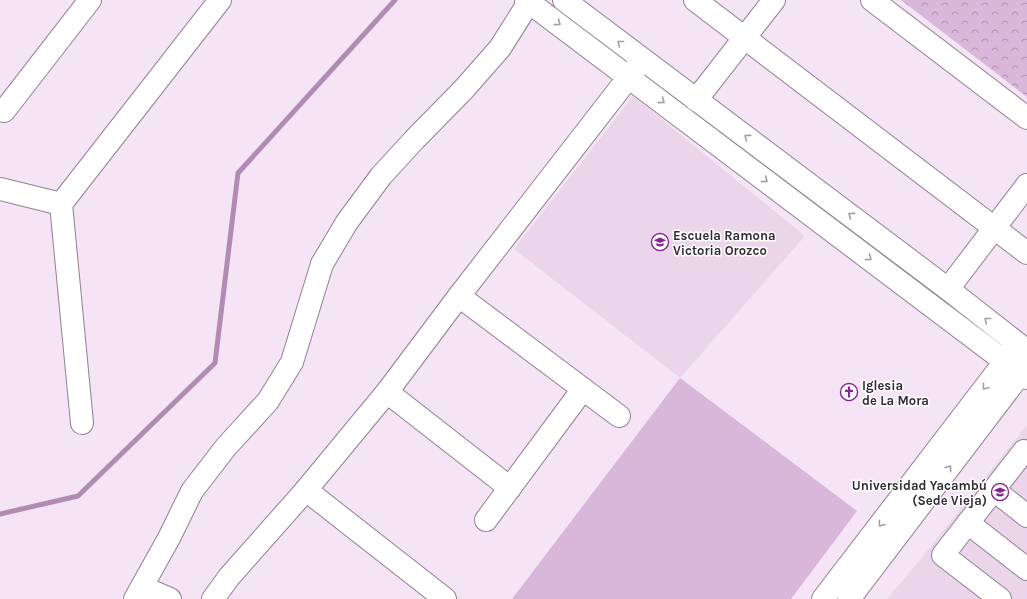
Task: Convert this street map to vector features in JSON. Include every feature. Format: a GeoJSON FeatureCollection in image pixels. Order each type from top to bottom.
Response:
{"type":"FeatureCollection","features":[{"type":"Feature","properties":{"kind":"street"},"geometry":{"type":"LineString","coordinates":[[4,112],[90,0]]}},
{"type":"Feature","properties":{"kind":"street"},"geometry":{"type":"LineString","coordinates":[[564,0],[635,68],[1021,362]]}},
{"type":"Feature","properties":{"kind":"street"},"geometry":{"type":"LineString","coordinates":[[695,0],[1027,253]]}},
{"type":"Feature","properties":{"kind":"street"},"geometry":{"type":"LineString","coordinates":[[696,100],[774,0]]}},
{"type":"Feature","properties":{"kind":"street"},"geometry":{"type":"LineString","coordinates":[[872,0],[1027,118]]}},
{"type":"Feature","properties":{"kind":"street"},"geometry":{"type":"LineString","coordinates":[[170,599],[139,593],[169,538],[192,491],[226,447],[268,401],[292,362],[322,264],[347,222],[391,166],[464,90],[500,48],[528,1],[635,68],[696,100],[948,289],[1021,362]]}},
{"type":"Feature","properties":{"kind":"street"},"geometry":{"type":"LineString","coordinates":[[82,423],[61,204],[209,4]]}},
{"type":"Feature","properties":{"kind":"street"},"geometry":{"type":"LineString","coordinates":[[213,599],[229,577],[306,490],[386,392],[635,68]]}},
{"type":"Feature","properties":{"kind":"street"},"geometry":{"type":"LineString","coordinates":[[948,289],[1027,185]]}},
{"type":"Feature","properties":{"kind":"street"},"geometry":{"type":"LineString","coordinates":[[0,189],[61,204]]}},
{"type":"Feature","properties":{"kind":"street"},"geometry":{"type":"LineString","coordinates":[[459,296],[619,416]]}},
{"type":"Feature","properties":{"kind":"street"},"geometry":{"type":"LineString","coordinates":[[823,599],[1021,362]]}},
{"type":"Feature","properties":{"kind":"street"},"geometry":{"type":"LineString","coordinates":[[849,599],[1021,362]]}},
{"type":"Feature","properties":{"kind":"street"},"geometry":{"type":"LineString","coordinates":[[486,520],[583,389]]}},
{"type":"Feature","properties":{"kind":"street"},"geometry":{"type":"LineString","coordinates":[[386,392],[510,488]]}},
{"type":"Feature","properties":{"kind":"street"},"geometry":{"type":"LineString","coordinates":[[1000,599],[943,555],[1024,451],[1027,454]]}},
{"type":"Feature","properties":{"kind":"street"},"geometry":{"type":"LineString","coordinates":[[306,490],[435,596]]}},
{"type":"Feature","properties":{"kind":"street"},"geometry":{"type":"LineString","coordinates":[[994,490],[1027,516]]}},
{"type":"Feature","properties":{"kind":"street"},"geometry":{"type":"LineString","coordinates":[[968,523],[1027,569]]}},
{"type":"Feature","properties":{"kind":"shaded area","name":"Escuela Ramona Victoria Orozco"},"geometry":{"type":"Polygon","coordinates":[[[633,96],[805,236],[680,378],[514,249],[633,96]]]}},
{"type":"Feature","properties":{"kind":"shaded area","name":"Universidad Yacambú (Sede Vieja)"},"geometry":{"type":"Polygon","coordinates":[[[1027,425],[1027,599],[887,599],[920,560],[1027,425]]]}},
{"type":"Feature","properties":{"kind":"green space"},"geometry":{"type":"Polygon","coordinates":[[[901,0],[1027,0],[1027,97],[901,0]]]}},
{"type":"Feature","properties":{"kind":"green space"},"geometry":{"type":"Polygon","coordinates":[[[680,378],[857,511],[791,599],[512,599],[680,378]]]}},
{"type":"Feature","properties":{"kind":"waterway"},"geometry":{"type":"LineString","coordinates":[[0,514],[78,496],[215,363],[238,173],[395,0]]}},
{"type":"Feature","properties":{"kind":"place","name":"Escuela Ramona Victoria Orozco"},"geometry":{"type":"Point","coordinates":[660,242]}},
{"type":"Feature","properties":{"kind":"place","name":"Iglesia de La Mora"},"geometry":{"type":"Point","coordinates":[849,392]}},
{"type":"Feature","properties":{"kind":"place","name":"Universidad Yacambú (Sede Vieja)"},"geometry":{"type":"Point","coordinates":[1000,492]}}]}
